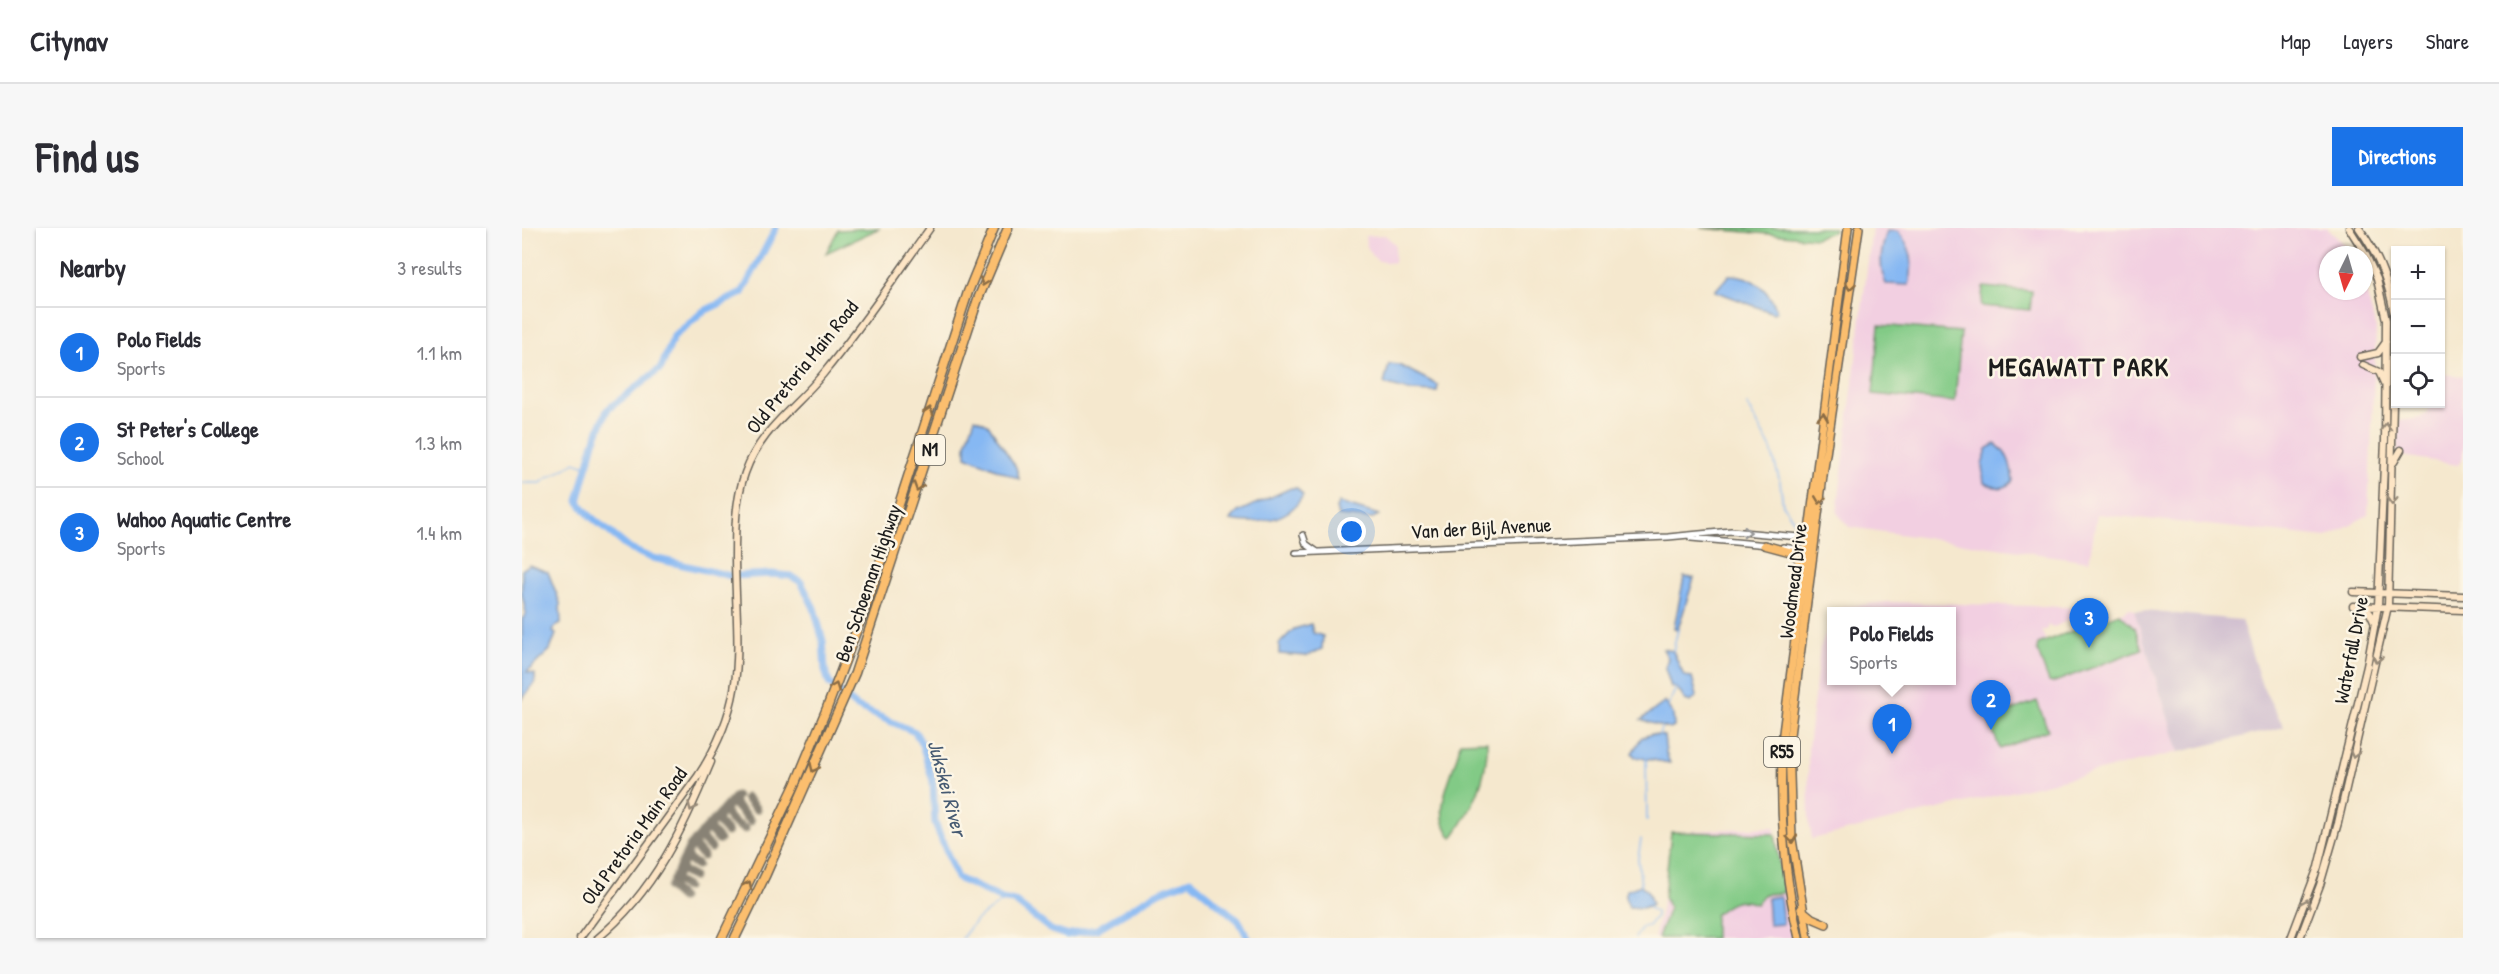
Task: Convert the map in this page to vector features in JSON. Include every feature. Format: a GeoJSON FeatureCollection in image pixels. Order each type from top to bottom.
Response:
{"type":"FeatureCollection","features":[{"type":"Feature","properties":{"kind":"highway","name":"Ben Schoeman Highway"},"geometry":{"type":"LineString","coordinates":[[722,938],[777,823],[827,708],[905,491],[968,292],[994,228]]}},
{"type":"Feature","properties":{"kind":"highway","name":"Ben Schoeman Highway"},"geometry":{"type":"LineString","coordinates":[[735,938],[838,715],[855,673],[978,299],[1008,228]]}},
{"type":"Feature","properties":{"kind":"main road","name":"Old Pretoria Main Road"},"geometry":{"type":"LineString","coordinates":[[598,938],[624,914],[664,861],[688,815],[727,724],[736,682],[735,525],[745,473],[759,445],[776,421],[823,374],[930,228]]}},
{"type":"Feature","properties":{"kind":"main road","name":"Woodmead Drive"},"geometry":{"type":"LineString","coordinates":[[1799,938],[1784,849],[1781,781],[1783,733],[1848,228]]}},
{"type":"Feature","properties":{"kind":"main road","name":"Woodmead Drive"},"geometry":{"type":"LineString","coordinates":[[1808,938],[1792,839],[1788,762],[1815,538],[1859,228]]}},
{"type":"Feature","properties":{"kind":"main road","name":"Waterfall Drive"},"geometry":{"type":"LineString","coordinates":[[2291,938],[2321,857],[2376,627],[2379,594],[2387,360],[2385,309],[2377,279],[2366,255],[2349,228]]}},
{"type":"Feature","properties":{"kind":"main road","name":"Waterfall Drive"},"geometry":{"type":"LineString","coordinates":[[2359,228],[2378,257],[2390,291],[2395,322],[2394,354]]}},
{"type":"Feature","properties":{"kind":"main road"},"geometry":{"type":"LineString","coordinates":[[2360,357],[2378,353],[2387,340]]}},
{"type":"Feature","properties":{"kind":"main road"},"geometry":{"type":"LineString","coordinates":[[2363,365],[2381,374],[2386,395]]}},
{"type":"Feature","properties":{"kind":"main road","name":"Waterfall Drive"},"geometry":{"type":"LineString","coordinates":[[2300,938],[2316,898],[2338,823],[2388,606],[2394,408]]}},
{"type":"Feature","properties":{"kind":"main road"},"geometry":{"type":"LineString","coordinates":[[2393,464],[2400,450],[2394,438]]}},
{"type":"Feature","properties":{"kind":"main road"},"geometry":{"type":"LineString","coordinates":[[1764,545],[1794,553],[1801,562],[1803,574]]}},
{"type":"Feature","properties":{"kind":"main road"},"geometry":{"type":"LineString","coordinates":[[2390,569],[2397,589],[2428,595]]}},
{"type":"Feature","properties":{"kind":"main road"},"geometry":{"type":"LineString","coordinates":[[2380,573],[2373,589],[2353,592],[2463,596]]}},
{"type":"Feature","properties":{"kind":"main road"},"geometry":{"type":"LineString","coordinates":[[2376,627],[2370,613],[2353,606],[2463,610]]}},
{"type":"Feature","properties":{"kind":"main road"},"geometry":{"type":"LineString","coordinates":[[2384,625],[2394,612],[2412,608]]}},
{"type":"Feature","properties":{"kind":"main road","name":"Old Pretoria Main Road"},"geometry":{"type":"LineString","coordinates":[[581,938],[654,840],[714,753]]}},
{"type":"Feature","properties":{"kind":"main road"},"geometry":{"type":"LineString","coordinates":[[1802,909],[1812,918],[1826,924]]}},
{"type":"Feature","properties":{"kind":"street","name":"Van der Bijl Avenue"},"geometry":{"type":"LineString","coordinates":[[1296,553],[1668,537],[1745,531],[1815,538]]}},
{"type":"Feature","properties":{"kind":"street"},"geometry":{"type":"LineString","coordinates":[[1304,535],[1306,544],[1317,552]]}},
{"type":"Feature","properties":{"kind":"street","name":"Van der Bijl Avenue"},"geometry":{"type":"LineString","coordinates":[[1668,537],[1764,545],[1814,552]]}},
{"type":"Feature","properties":{"kind":"shaded area"},"geometry":{"type":"Polygon","coordinates":[[[1872,228],[2327,228],[2345,246],[2319,246],[2319,300],[2368,300],[2376,329],[2368,515],[2327,537],[2097,514],[2089,561],[1849,527],[1837,513],[1872,228]]]}},
{"type":"Feature","properties":{"kind":"shaded area"},"geometry":{"type":"Polygon","coordinates":[[[1385,235],[1395,244],[1394,263],[1379,261],[1371,255],[1366,244],[1365,236],[1385,235]]]}},
{"type":"Feature","properties":{"kind":"shaded area"},"geometry":{"type":"Polygon","coordinates":[[[2445,374],[2463,376],[2463,458],[2458,465],[2397,455],[2399,421],[2420,418],[2427,413],[2428,408],[2445,408],[2445,374]]]}},
{"type":"Feature","properties":{"kind":"shaded area"},"geometry":{"type":"Polygon","coordinates":[[[1887,602],[2066,607],[2079,610],[2076,617],[2054,627],[2048,625],[2046,630],[2041,630],[2046,641],[2119,612],[2123,613],[2129,608],[2134,610],[2179,752],[1812,839],[1809,821],[1808,747],[1820,648],[1827,630],[1827,685],[1956,685],[1956,607],[1844,607],[1887,602]]]}},
{"type":"Feature","properties":{"kind":"shaded area"},"geometry":{"type":"Polygon","coordinates":[[[2134,610],[2241,620],[2262,686],[2284,727],[2179,752],[2134,610]]]}},
{"type":"Feature","properties":{"kind":"shaded area"},"geometry":{"type":"Polygon","coordinates":[[[1774,827],[1801,938],[1654,938],[1664,897],[1671,832],[1774,827]]]}},
{"type":"Feature","properties":{"kind":"green space"},"geometry":{"type":"Polygon","coordinates":[[[880,228],[826,253],[838,230],[880,228]]]}},
{"type":"Feature","properties":{"kind":"green space"},"geometry":{"type":"Polygon","coordinates":[[[1700,228],[1834,228],[1834,231],[1815,238],[1700,228]]]}},
{"type":"Feature","properties":{"kind":"green space"},"geometry":{"type":"Polygon","coordinates":[[[1983,287],[2032,291],[2030,310],[1981,306],[1983,287]]]}},
{"type":"Feature","properties":{"kind":"green space"},"geometry":{"type":"Polygon","coordinates":[[[1879,325],[1961,332],[1955,402],[1873,394],[1879,325]]]}},
{"type":"Feature","properties":{"kind":"green space"},"geometry":{"type":"Polygon","coordinates":[[[2119,613],[2135,628],[2142,649],[2052,683],[2049,682],[2037,650],[2038,644],[2119,613]]]}},
{"type":"Feature","properties":{"kind":"green space"},"geometry":{"type":"Polygon","coordinates":[[[2037,701],[2048,730],[2000,749],[1988,719],[2037,701]]]}},
{"type":"Feature","properties":{"kind":"green space"},"geometry":{"type":"Polygon","coordinates":[[[1487,741],[1485,768],[1478,792],[1452,838],[1445,827],[1443,803],[1460,742],[1487,741]]]}},
{"type":"Feature","properties":{"kind":"green space"},"geometry":{"type":"Polygon","coordinates":[[[1671,832],[1775,834],[1784,893],[1764,894],[1756,904],[1739,901],[1725,907],[1715,915],[1715,938],[1658,938],[1669,908],[1664,897],[1671,832]]]}},
{"type":"Feature","properties":{"kind":"water"},"geometry":{"type":"Polygon","coordinates":[[[1887,231],[1897,231],[1909,250],[1912,263],[1909,285],[1886,284],[1881,258],[1887,231]]]}},
{"type":"Feature","properties":{"kind":"water"},"geometry":{"type":"Polygon","coordinates":[[[1729,275],[1745,277],[1759,285],[1770,297],[1777,311],[1773,313],[1715,291],[1729,275]]]}},
{"type":"Feature","properties":{"kind":"water"},"geometry":{"type":"Polygon","coordinates":[[[1389,364],[1399,365],[1438,385],[1437,392],[1409,391],[1384,384],[1389,364]]]}},
{"type":"Feature","properties":{"kind":"water"},"geometry":{"type":"Polygon","coordinates":[[[975,418],[988,424],[1016,467],[1019,479],[966,456],[966,444],[975,418]]]}},
{"type":"Feature","properties":{"kind":"water"},"geometry":{"type":"Polygon","coordinates":[[[1995,444],[2006,455],[2011,470],[2013,481],[2003,487],[1984,483],[1982,465],[1987,449],[1995,444]]]}},
{"type":"Feature","properties":{"kind":"water"},"geometry":{"type":"Polygon","coordinates":[[[1291,488],[1297,488],[1303,495],[1290,511],[1281,516],[1251,522],[1230,520],[1238,512],[1291,488]]]}},
{"type":"Feature","properties":{"kind":"water"},"geometry":{"type":"Polygon","coordinates":[[[1339,503],[1379,515],[1371,519],[1338,516],[1336,508],[1339,503]]]}},
{"type":"Feature","properties":{"kind":"water"},"geometry":{"type":"Polygon","coordinates":[[[529,565],[548,572],[560,603],[561,624],[555,627],[553,632],[556,634],[550,650],[527,672],[535,674],[535,682],[522,699],[522,620],[526,613],[522,594],[522,570],[529,565]]]}},
{"type":"Feature","properties":{"kind":"water"},"geometry":{"type":"Polygon","coordinates":[[[1684,577],[1694,578],[1678,629],[1674,628],[1684,577]]]}},
{"type":"Feature","properties":{"kind":"water"},"geometry":{"type":"Polygon","coordinates":[[[1311,624],[1313,633],[1323,636],[1322,649],[1307,656],[1279,654],[1279,644],[1294,629],[1311,624]]]}},
{"type":"Feature","properties":{"kind":"water"},"geometry":{"type":"Polygon","coordinates":[[[1663,649],[1673,651],[1684,676],[1692,677],[1697,696],[1691,702],[1685,700],[1677,688],[1671,687],[1665,668],[1668,658],[1663,649]]]}},
{"type":"Feature","properties":{"kind":"water"},"geometry":{"type":"Polygon","coordinates":[[[1665,702],[1673,714],[1674,727],[1670,729],[1641,720],[1665,702]]]}},
{"type":"Feature","properties":{"kind":"water"},"geometry":{"type":"Polygon","coordinates":[[[1651,734],[1664,736],[1670,763],[1635,757],[1632,753],[1641,738],[1651,734]]]}},
{"type":"Feature","properties":{"kind":"water"},"geometry":{"type":"Polygon","coordinates":[[[1641,885],[1648,892],[1652,904],[1643,908],[1629,907],[1625,897],[1627,890],[1641,885]]]}},
{"type":"Feature","properties":{"kind":"water"},"geometry":{"type":"Polygon","coordinates":[[[1780,896],[1783,924],[1769,925],[1767,898],[1780,896]]]}},
{"type":"Feature","properties":{"kind":"waterway","name":"Jukskei River"},"geometry":{"type":"LineString","coordinates":[[776,228],[742,293],[702,312],[674,336],[661,368],[607,410],[594,442],[578,501],[590,516],[630,549],[649,557],[731,576],[772,574],[791,576],[801,582],[814,608],[823,641],[825,670],[829,683],[857,707],[915,732],[922,744],[933,781],[935,823],[957,878],[1004,900],[1014,901],[1051,930],[1066,935],[1097,929],[1157,893],[1190,880],[1239,921],[1248,938]]}},
{"type":"Feature","properties":{"kind":"waterway"},"geometry":{"type":"LineString","coordinates":[[1747,405],[1771,449],[1780,482],[1783,505],[1799,528]]}},
{"type":"Feature","properties":{"kind":"waterway"},"geometry":{"type":"LineString","coordinates":[[522,483],[541,483],[575,462],[588,467]]}},
{"type":"Feature","properties":{"kind":"waterway"},"geometry":{"type":"LineString","coordinates":[[1673,651],[1678,629]]}},
{"type":"Feature","properties":{"kind":"waterway"},"geometry":{"type":"LineString","coordinates":[[1668,706],[1676,688]]}},
{"type":"Feature","properties":{"kind":"waterway"},"geometry":{"type":"LineString","coordinates":[[1659,735],[1661,728]]}},
{"type":"Feature","properties":{"kind":"waterway"},"geometry":{"type":"LineString","coordinates":[[1646,759],[1647,820]]}},
{"type":"Feature","properties":{"kind":"waterway"},"geometry":{"type":"LineString","coordinates":[[1641,839],[1638,859],[1641,885]]}},
{"type":"Feature","properties":{"kind":"waterway"},"geometry":{"type":"LineString","coordinates":[[962,938],[976,920],[1004,900]]}},
{"type":"Feature","properties":{"kind":"waterway"},"geometry":{"type":"LineString","coordinates":[[1635,938],[1642,927],[1648,926],[1656,916],[1656,912],[1648,907]]}},
{"type":"Feature","properties":{"kind":"taxiway"},"geometry":{"type":"LineString","coordinates":[[681,898],[670,888],[690,847],[736,796]]}},
{"type":"Feature","properties":{"kind":"taxiway"},"geometry":{"type":"LineString","coordinates":[[734,798],[734,804],[750,821]]}},
{"type":"Feature","properties":{"kind":"taxiway"},"geometry":{"type":"LineString","coordinates":[[746,798],[756,809]]}},
{"type":"Feature","properties":{"kind":"taxiway"},"geometry":{"type":"LineString","coordinates":[[726,808],[729,818],[745,829]]}},
{"type":"Feature","properties":{"kind":"taxiway"},"geometry":{"type":"LineString","coordinates":[[718,816],[718,822],[727,832]]}},
{"type":"Feature","properties":{"kind":"taxiway"},"geometry":{"type":"LineString","coordinates":[[710,824],[710,830],[719,840]]}},
{"type":"Feature","properties":{"kind":"taxiway"},"geometry":{"type":"LineString","coordinates":[[702,833],[702,839],[711,848]]}},
{"type":"Feature","properties":{"kind":"taxiway"},"geometry":{"type":"LineString","coordinates":[[695,841],[695,847],[703,856]]}},
{"type":"Feature","properties":{"kind":"taxiway"},"geometry":{"type":"LineString","coordinates":[[687,853],[688,860],[697,865]]}},
{"type":"Feature","properties":{"kind":"taxiway"},"geometry":{"type":"LineString","coordinates":[[681,865],[682,871],[693,877]]}},
{"type":"Feature","properties":{"kind":"taxiway"},"geometry":{"type":"LineString","coordinates":[[675,877],[677,882],[686,887]]}},
{"type":"Feature","properties":{"kind":"place","name":"Wahoo Aquatic Centre"},"geometry":{"type":"Point","coordinates":[2089,648]}},
{"type":"Feature","properties":{"kind":"place","name":"St Peter's College"},"geometry":{"type":"Point","coordinates":[1991,730]}},
{"type":"Feature","properties":{"kind":"place","name":"Polo Fields"},"geometry":{"type":"Point","coordinates":[1892,754]}},
{"type":"Feature","properties":{"kind":"district","name":"MEGAWATT PARK"},"geometry":{"type":"Point","coordinates":[2079,367]}}]}
